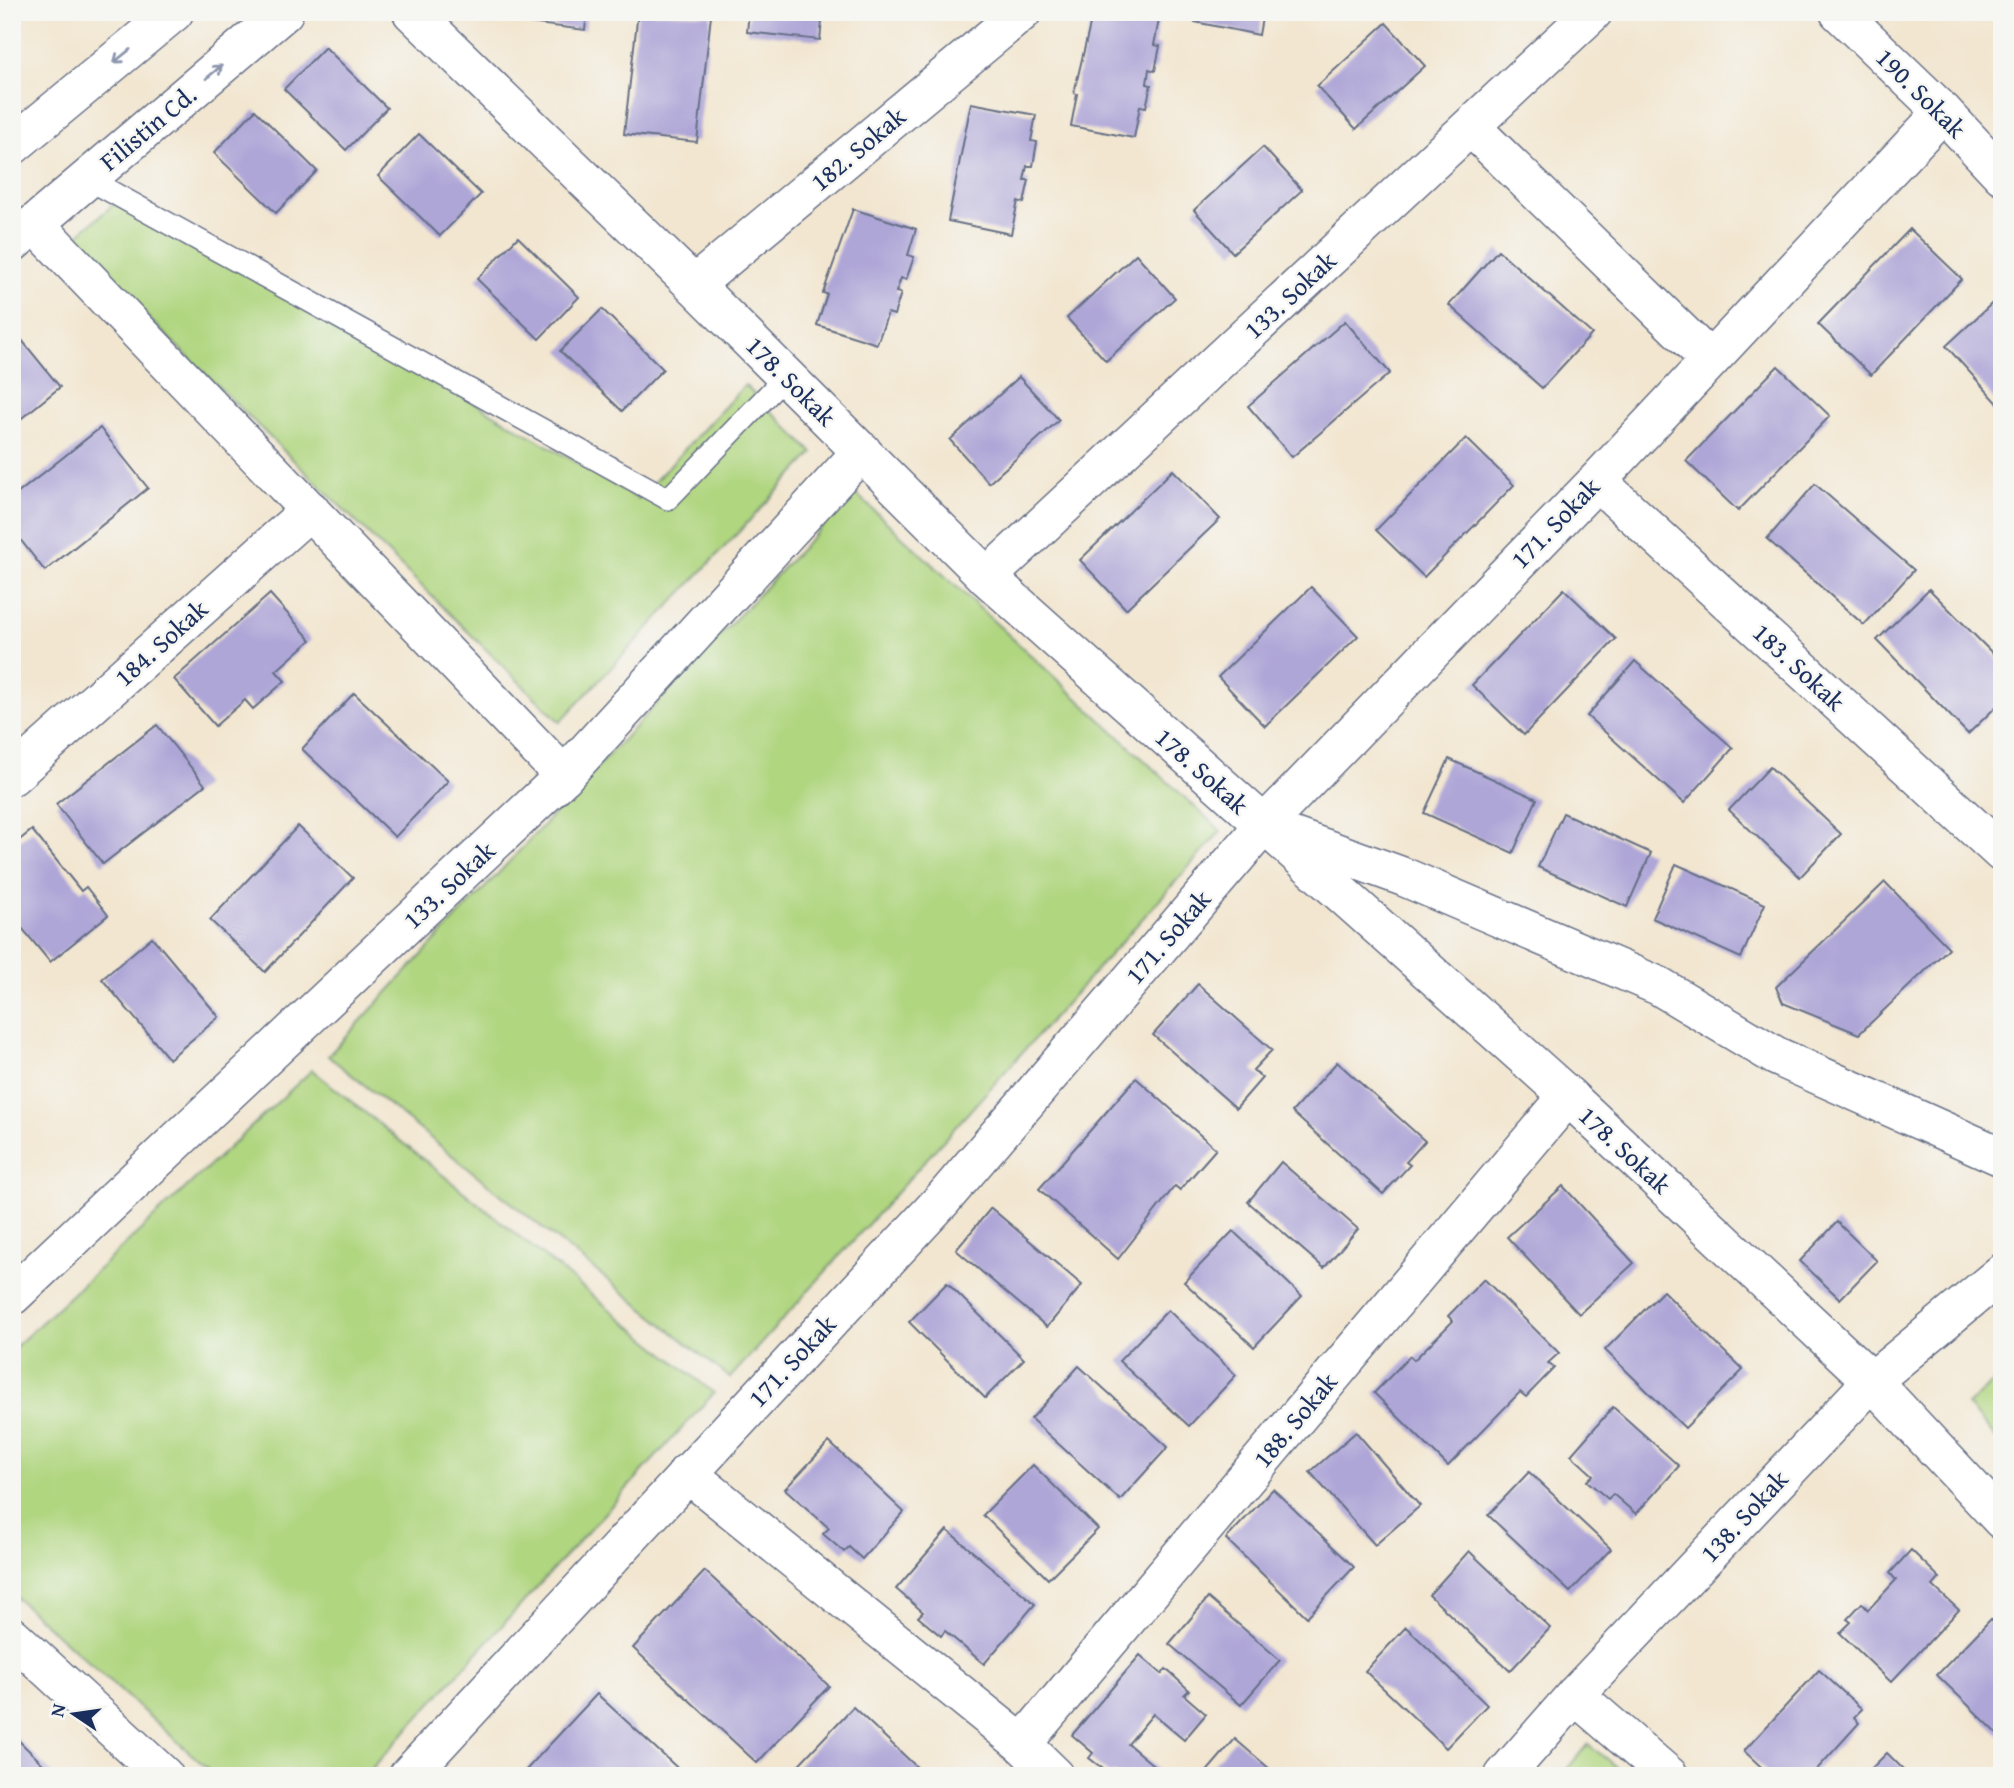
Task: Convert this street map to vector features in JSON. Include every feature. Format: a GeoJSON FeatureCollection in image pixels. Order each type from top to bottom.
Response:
{"type":"FeatureCollection","features":[{"type":"Feature","properties":{"kind":"street"},"geometry":{"type":"LineString","coordinates":[[12,146],[174,12]]}},
{"type":"Feature","properties":{"kind":"street","name":"Filistin Cd."},"geometry":{"type":"LineString","coordinates":[[24,234],[284,12]]}},
{"type":"Feature","properties":{"kind":"street","name":"178. Sokak"},"geometry":{"type":"LineString","coordinates":[[412,12],[694,285],[987,577],[1568,1096],[1872,1381],[2002,1520]]}},
{"type":"Feature","properties":{"kind":"street","name":"182. Sokak"},"geometry":{"type":"LineString","coordinates":[[694,285],[1022,12]]}},
{"type":"Feature","properties":{"kind":"street","name":"133. Sokak"},"geometry":{"type":"LineString","coordinates":[[987,577],[1593,12]]}},
{"type":"Feature","properties":{"kind":"street","name":"190. Sokak"},"geometry":{"type":"LineString","coordinates":[[1839,12],[1943,112],[2002,175]]}},
{"type":"Feature","properties":{"kind":"street","name":"171. Sokak"},"geometry":{"type":"LineString","coordinates":[[412,1774],[687,1473],[944,1198],[1263,826],[1597,481],[1943,112]]}},
{"type":"Feature","properties":{"kind":"street"},"geometry":{"type":"LineString","coordinates":[[1471,127],[1710,360]]}},
{"type":"Feature","properties":{"kind":"street"},"geometry":{"type":"LineString","coordinates":[[24,234],[310,510],[564,776]]}},
{"type":"Feature","properties":{"kind":"street","name":"133. Sokak"},"geometry":{"type":"LineString","coordinates":[[12,1296],[564,776],[862,451]]}},
{"type":"Feature","properties":{"kind":"street","name":"183. Sokak"},"geometry":{"type":"LineString","coordinates":[[1597,481],[2002,853]]}},
{"type":"Feature","properties":{"kind":"street","name":"184. Sokak"},"geometry":{"type":"LineString","coordinates":[[12,776],[310,510]]}},
{"type":"Feature","properties":{"kind":"street"},"geometry":{"type":"LineString","coordinates":[[1263,826],[1404,877],[1659,986],[1776,1056],[2002,1157]]}},
{"type":"Feature","properties":{"kind":"street","name":"188. Sokak"},"geometry":{"type":"LineString","coordinates":[[1022,1744],[1568,1096]]}},
{"type":"Feature","properties":{"kind":"street","name":"138. Sokak"},"geometry":{"type":"LineString","coordinates":[[1504,1776],[1575,1695],[1872,1381],[2002,1273]]}},
{"type":"Feature","properties":{"kind":"street"},"geometry":{"type":"LineString","coordinates":[[687,1473],[1022,1744],[1055,1776]]}},
{"type":"Feature","properties":{"kind":"street"},"geometry":{"type":"LineString","coordinates":[[12,1636],[164,1776]]}},
{"type":"Feature","properties":{"kind":"street"},"geometry":{"type":"LineString","coordinates":[[1575,1695],[1669,1776]]}},
{"type":"Feature","properties":{"kind":"lane"},"geometry":{"type":"LineString","coordinates":[[88,179],[668,499],[786,376]]}},
{"type":"Feature","properties":{"kind":"green space"},"geometry":{"type":"Polygon","coordinates":[[[124,196],[638,499],[745,385],[813,453],[560,722],[70,241],[124,196]]]}},
{"type":"Feature","properties":{"kind":"green space"},"geometry":{"type":"Polygon","coordinates":[[[854,492],[1221,831],[730,1378],[328,1056],[854,492]]]}},
{"type":"Feature","properties":{"kind":"green space"},"geometry":{"type":"Polygon","coordinates":[[[312,1070],[714,1393],[365,1776],[216,1776],[12,1594],[12,1350],[312,1070]]]}},
{"type":"Feature","properties":{"kind":"green space"},"geometry":{"type":"Polygon","coordinates":[[[2002,1375],[2002,1445],[1967,1405],[2002,1375]]]}},
{"type":"Feature","properties":{"kind":"green space"},"geometry":{"type":"Polygon","coordinates":[[[1588,1744],[1627,1776],[1561,1776],[1588,1744]]]}},
{"type":"Feature","properties":{"kind":"building"},"geometry":{"type":"Polygon","coordinates":[[[513,12],[587,12],[585,30],[512,21],[513,12]]]}},
{"type":"Feature","properties":{"kind":"building"},"geometry":{"type":"Polygon","coordinates":[[[638,12],[711,15],[697,142],[624,134],[638,12]]]}},
{"type":"Feature","properties":{"kind":"building"},"geometry":{"type":"Polygon","coordinates":[[[749,12],[823,12],[820,40],[747,32],[749,12]]]}},
{"type":"Feature","properties":{"kind":"building"},"geometry":{"type":"Polygon","coordinates":[[[1093,12],[1122,12],[1159,20],[1154,45],[1160,46],[1155,71],[1149,69],[1147,84],[1151,85],[1146,107],[1140,106],[1134,138],[1071,126],[1077,94],[1074,93],[1093,12]]]}},
{"type":"Feature","properties":{"kind":"building"},"geometry":{"type":"Polygon","coordinates":[[[1198,12],[1263,12],[1259,35],[1195,22],[1198,12]]]}},
{"type":"Feature","properties":{"kind":"building"},"geometry":{"type":"Polygon","coordinates":[[[1386,23],[1425,66],[1356,129],[1317,86],[1386,23]]]}},
{"type":"Feature","properties":{"kind":"building"},"geometry":{"type":"Polygon","coordinates":[[[325,47],[387,108],[346,150],[284,89],[325,47]]]}},
{"type":"Feature","properties":{"kind":"building"},"geometry":{"type":"Polygon","coordinates":[[[971,103],[1036,115],[1031,141],[1037,142],[1033,166],[1027,166],[1024,180],[1029,180],[1024,203],[1018,201],[1011,234],[948,221],[971,103]]]}},
{"type":"Feature","properties":{"kind":"building"},"geometry":{"type":"Polygon","coordinates":[[[255,110],[317,171],[276,213],[214,153],[255,110]]]}},
{"type":"Feature","properties":{"kind":"building"},"geometry":{"type":"Polygon","coordinates":[[[419,134],[481,194],[440,236],[378,176],[419,134]]]}},
{"type":"Feature","properties":{"kind":"building"},"geometry":{"type":"Polygon","coordinates":[[[1263,147],[1302,190],[1233,253],[1194,210],[1263,147]]]}},
{"type":"Feature","properties":{"kind":"building"},"geometry":{"type":"Polygon","coordinates":[[[853,209],[916,229],[908,255],[914,257],[906,280],[901,278],[896,292],[901,293],[894,315],[888,313],[877,344],[817,325],[827,294],[823,293],[853,209]]]}},
{"type":"Feature","properties":{"kind":"building"},"geometry":{"type":"Polygon","coordinates":[[[1910,229],[1962,279],[1871,375],[1818,324],[1910,229]]]}},
{"type":"Feature","properties":{"kind":"building"},"geometry":{"type":"Polygon","coordinates":[[[518,237],[579,297],[539,339],[477,279],[518,237]]]}},
{"type":"Feature","properties":{"kind":"building"},"geometry":{"type":"Polygon","coordinates":[[[1498,250],[1592,334],[1542,388],[1449,305],[1498,250]]]}},
{"type":"Feature","properties":{"kind":"building"},"geometry":{"type":"Polygon","coordinates":[[[1136,254],[1175,298],[1106,361],[1067,318],[1136,254]]]}},
{"type":"Feature","properties":{"kind":"building"},"geometry":{"type":"Polygon","coordinates":[[[2000,296],[2002,298],[2002,408],[1946,346],[2000,296]]]}},
{"type":"Feature","properties":{"kind":"building"},"geometry":{"type":"Polygon","coordinates":[[[602,309],[663,369],[622,411],[560,351],[602,309]]]}},
{"type":"Feature","properties":{"kind":"building"},"geometry":{"type":"Polygon","coordinates":[[[1345,321],[1390,373],[1292,457],[1248,406],[1345,321]]]}},
{"type":"Feature","properties":{"kind":"building"},"geometry":{"type":"Polygon","coordinates":[[[12,328],[60,387],[12,426],[12,328]]]}},
{"type":"Feature","properties":{"kind":"building"},"geometry":{"type":"Polygon","coordinates":[[[1778,366],[1830,416],[1738,511],[1686,461],[1778,366]]]}},
{"type":"Feature","properties":{"kind":"building"},"geometry":{"type":"Polygon","coordinates":[[[1019,377],[1059,420],[989,483],[950,440],[1019,377]]]}},
{"type":"Feature","properties":{"kind":"building"},"geometry":{"type":"Polygon","coordinates":[[[100,428],[148,488],[45,571],[12,529],[12,498],[100,428]]]}},
{"type":"Feature","properties":{"kind":"building"},"geometry":{"type":"Polygon","coordinates":[[[1466,438],[1514,485],[1424,577],[1376,530],[1466,438]]]}},
{"type":"Feature","properties":{"kind":"building"},"geometry":{"type":"Polygon","coordinates":[[[1173,470],[1220,519],[1126,609],[1080,560],[1173,470]]]}},
{"type":"Feature","properties":{"kind":"building"},"geometry":{"type":"Polygon","coordinates":[[[1815,484],[1914,570],[1864,625],[1767,539],[1815,484]]]}},
{"type":"Feature","properties":{"kind":"building"},"geometry":{"type":"Polygon","coordinates":[[[1311,587],[1358,636],[1265,726],[1218,677],[1311,587]]]}},
{"type":"Feature","properties":{"kind":"building"},"geometry":{"type":"Polygon","coordinates":[[[1564,589],[1616,639],[1524,735],[1472,685],[1564,589]]]}},
{"type":"Feature","properties":{"kind":"building"},"geometry":{"type":"Polygon","coordinates":[[[1929,589],[2002,663],[2002,701],[1968,734],[1877,640],[1929,589]]]}},
{"type":"Feature","properties":{"kind":"building"},"geometry":{"type":"Polygon","coordinates":[[[270,594],[311,640],[276,671],[285,681],[253,709],[245,700],[215,726],[174,679],[270,594]]]}},
{"type":"Feature","properties":{"kind":"building"},"geometry":{"type":"Polygon","coordinates":[[[1635,661],[1733,748],[1684,803],[1587,716],[1635,661]]]}},
{"type":"Feature","properties":{"kind":"building"},"geometry":{"type":"Polygon","coordinates":[[[354,693],[448,781],[395,837],[302,749],[354,693]]]}},
{"type":"Feature","properties":{"kind":"building"},"geometry":{"type":"Polygon","coordinates":[[[157,725],[205,785],[103,864],[56,804],[157,725]]]}},
{"type":"Feature","properties":{"kind":"building"},"geometry":{"type":"Polygon","coordinates":[[[1449,759],[1537,799],[1513,853],[1424,813],[1449,759]]]}},
{"type":"Feature","properties":{"kind":"building"},"geometry":{"type":"Polygon","coordinates":[[[1770,767],[1841,834],[1800,877],[1729,810],[1770,767]]]}},
{"type":"Feature","properties":{"kind":"building"},"geometry":{"type":"Polygon","coordinates":[[[1563,813],[1651,853],[1627,907],[1538,867],[1563,813]]]}},
{"type":"Feature","properties":{"kind":"building"},"geometry":{"type":"Polygon","coordinates":[[[298,826],[353,878],[265,972],[210,920],[298,826]]]}},
{"type":"Feature","properties":{"kind":"building"},"geometry":{"type":"Polygon","coordinates":[[[32,830],[81,891],[86,887],[108,915],[50,962],[12,916],[12,846],[32,830]]]}},
{"type":"Feature","properties":{"kind":"building"},"geometry":{"type":"Polygon","coordinates":[[[1676,864],[1765,904],[1741,958],[1652,918],[1676,864]]]}},
{"type":"Feature","properties":{"kind":"building"},"geometry":{"type":"Polygon","coordinates":[[[1885,882],[1949,948],[1859,1034],[1783,1003],[1776,987],[1885,882]]]}},
{"type":"Feature","properties":{"kind":"building"},"geometry":{"type":"Polygon","coordinates":[[[152,937],[219,1017],[169,1059],[102,979],[152,937]]]}},
{"type":"Feature","properties":{"kind":"building"},"geometry":{"type":"Polygon","coordinates":[[[1198,984],[1272,1050],[1253,1070],[1262,1078],[1236,1108],[1153,1035],[1198,984]]]}},
{"type":"Feature","properties":{"kind":"building"},"geometry":{"type":"Polygon","coordinates":[[[1337,1062],[1425,1141],[1406,1162],[1410,1165],[1383,1194],[1292,1112],[1337,1062]]]}},
{"type":"Feature","properties":{"kind":"building"},"geometry":{"type":"Polygon","coordinates":[[[1136,1078],[1216,1149],[1180,1190],[1175,1186],[1118,1259],[1039,1189],[1136,1078]]]}},
{"type":"Feature","properties":{"kind":"building"},"geometry":{"type":"Polygon","coordinates":[[[1281,1162],[1358,1229],[1324,1268],[1248,1202],[1281,1162]]]}},
{"type":"Feature","properties":{"kind":"building"},"geometry":{"type":"Polygon","coordinates":[[[1563,1186],[1634,1263],[1579,1314],[1507,1237],[1563,1186]]]}},
{"type":"Feature","properties":{"kind":"building"},"geometry":{"type":"Polygon","coordinates":[[[991,1208],[1082,1285],[1047,1327],[956,1250],[991,1208]]]}},
{"type":"Feature","properties":{"kind":"building"},"geometry":{"type":"Polygon","coordinates":[[[1837,1222],[1877,1261],[1840,1299],[1800,1261],[1837,1222]]]}},
{"type":"Feature","properties":{"kind":"building"},"geometry":{"type":"Polygon","coordinates":[[[1233,1231],[1302,1296],[1254,1347],[1184,1282],[1233,1231]]]}},
{"type":"Feature","properties":{"kind":"building"},"geometry":{"type":"Polygon","coordinates":[[[1484,1279],[1559,1353],[1548,1363],[1554,1368],[1526,1397],[1520,1392],[1448,1466],[1374,1393],[1410,1356],[1414,1360],[1453,1321],[1448,1316],[1484,1279]]]}},
{"type":"Feature","properties":{"kind":"building"},"geometry":{"type":"Polygon","coordinates":[[[947,1283],[1024,1359],[985,1398],[909,1322],[947,1283]]]}},
{"type":"Feature","properties":{"kind":"building"},"geometry":{"type":"Polygon","coordinates":[[[1663,1291],[1743,1370],[1685,1428],[1605,1350],[1663,1291]]]}},
{"type":"Feature","properties":{"kind":"building"},"geometry":{"type":"Polygon","coordinates":[[[1168,1310],[1236,1375],[1189,1426],[1119,1361],[1168,1310]]]}},
{"type":"Feature","properties":{"kind":"building"},"geometry":{"type":"Polygon","coordinates":[[[1079,1366],[1168,1447],[1120,1500],[1031,1419],[1079,1366]]]}},
{"type":"Feature","properties":{"kind":"building"},"geometry":{"type":"Polygon","coordinates":[[[1613,1407],[1679,1466],[1636,1514],[1613,1494],[1608,1499],[1587,1481],[1593,1475],[1571,1455],[1613,1407]]]}},
{"type":"Feature","properties":{"kind":"building"},"geometry":{"type":"Polygon","coordinates":[[[1356,1432],[1420,1506],[1375,1545],[1310,1472],[1356,1432]]]}},
{"type":"Feature","properties":{"kind":"building"},"geometry":{"type":"Polygon","coordinates":[[[829,1442],[904,1512],[862,1559],[849,1547],[844,1552],[823,1534],[829,1528],[785,1489],[829,1442]]]}},
{"type":"Feature","properties":{"kind":"building"},"geometry":{"type":"Polygon","coordinates":[[[1033,1465],[1098,1529],[1048,1579],[983,1515],[1033,1465]]]}},
{"type":"Feature","properties":{"kind":"building"},"geometry":{"type":"Polygon","coordinates":[[[1529,1472],[1611,1549],[1570,1592],[1488,1515],[1529,1472]]]}},
{"type":"Feature","properties":{"kind":"building"},"geometry":{"type":"Polygon","coordinates":[[[1273,1489],[1354,1567],[1307,1617],[1226,1539],[1273,1489]]]}},
{"type":"Feature","properties":{"kind":"building"},"geometry":{"type":"Polygon","coordinates":[[[947,1530],[1035,1604],[984,1664],[945,1631],[941,1636],[918,1617],[923,1612],[896,1589],[947,1530]]]}},
{"type":"Feature","properties":{"kind":"building"},"geometry":{"type":"Polygon","coordinates":[[[1911,1550],[1940,1578],[1933,1586],[1959,1610],[1891,1682],[1840,1633],[1851,1622],[1847,1619],[1862,1603],[1868,1610],[1896,1580],[1890,1573],[1911,1550]]]}},
{"type":"Feature","properties":{"kind":"building"},"geometry":{"type":"Polygon","coordinates":[[[1469,1551],[1550,1628],[1510,1671],[1429,1595],[1469,1551]]]}},
{"type":"Feature","properties":{"kind":"building"},"geometry":{"type":"Polygon","coordinates":[[[705,1571],[829,1686],[757,1763],[633,1648],[705,1571]]]}},
{"type":"Feature","properties":{"kind":"building"},"geometry":{"type":"Polygon","coordinates":[[[1208,1598],[1280,1660],[1241,1705],[1169,1644],[1208,1598]]]}},
{"type":"Feature","properties":{"kind":"building"},"geometry":{"type":"Polygon","coordinates":[[[1991,1619],[2002,1629],[2002,1738],[1937,1675],[1991,1619]]]}},
{"type":"Feature","properties":{"kind":"building"},"geometry":{"type":"Polygon","coordinates":[[[1406,1627],[1487,1705],[1446,1748],[1365,1671],[1406,1627]]]}},
{"type":"Feature","properties":{"kind":"building"},"geometry":{"type":"Polygon","coordinates":[[[1140,1655],[1162,1674],[1166,1669],[1189,1690],[1184,1695],[1206,1714],[1184,1740],[1153,1714],[1128,1744],[1158,1769],[1152,1776],[1118,1776],[1114,1772],[1111,1775],[1089,1758],[1093,1753],[1072,1735],[1140,1655]]]}},
{"type":"Feature","properties":{"kind":"building"},"geometry":{"type":"Polygon","coordinates":[[[1819,1670],[1862,1709],[1854,1717],[1859,1723],[1811,1776],[1771,1776],[1744,1751],[1819,1670]]]}},
{"type":"Feature","properties":{"kind":"building"},"geometry":{"type":"Polygon","coordinates":[[[597,1694],[686,1776],[530,1776],[525,1771],[597,1694]]]}},
{"type":"Feature","properties":{"kind":"building"},"geometry":{"type":"Polygon","coordinates":[[[853,1707],[922,1772],[918,1776],[788,1776],[853,1707]]]}},
{"type":"Feature","properties":{"kind":"building"},"geometry":{"type":"Polygon","coordinates":[[[12,1734],[52,1773],[49,1776],[12,1776],[12,1734]]]}},
{"type":"Feature","properties":{"kind":"building"},"geometry":{"type":"Polygon","coordinates":[[[1235,1739],[1278,1776],[1203,1776],[1235,1739]]]}},
{"type":"Feature","properties":{"kind":"building"},"geometry":{"type":"Polygon","coordinates":[[[1887,1753],[1910,1776],[1864,1776],[1887,1753]]]}}]}
